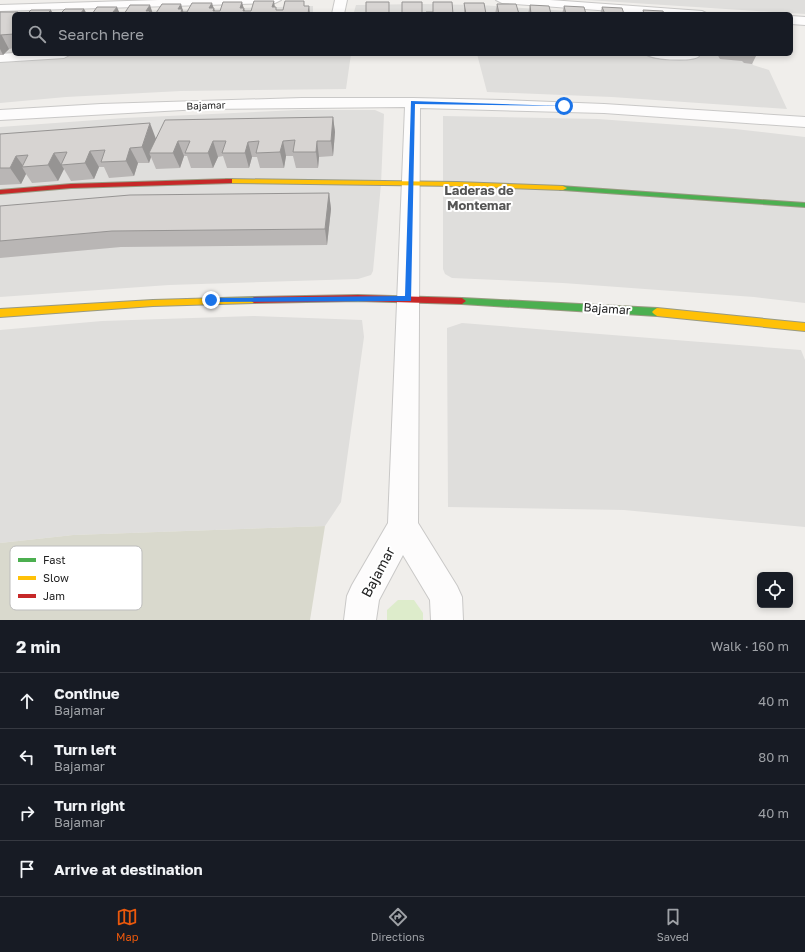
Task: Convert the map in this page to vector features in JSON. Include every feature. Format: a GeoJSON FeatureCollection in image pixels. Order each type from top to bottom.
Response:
{"type":"FeatureCollection","features":[{"type":"Feature","properties":{"kind":"street"},"geometry":{"type":"LineString","coordinates":[[0,8],[275,0]]}},
{"type":"Feature","properties":{"kind":"street"},"geometry":{"type":"LineString","coordinates":[[338,12],[341,0]]}},
{"type":"Feature","properties":{"kind":"street"},"geometry":{"type":"LineString","coordinates":[[502,0],[673,12]]}},
{"type":"Feature","properties":{"kind":"street"},"geometry":{"type":"LineString","coordinates":[[793,20],[805,21]]}},
{"type":"Feature","properties":{"kind":"street"},"geometry":{"type":"LineString","coordinates":[[0,58],[32,56]]}},
{"type":"Feature","properties":{"kind":"street","name":"Bajamar"},"geometry":{"type":"LineString","coordinates":[[360,620],[363,596],[403,526],[413,102]]}},
{"type":"Feature","properties":{"kind":"street","name":"Bajamar"},"geometry":{"type":"LineString","coordinates":[[0,115],[200,105],[413,102],[564,106],[805,122]]}},
{"type":"Feature","properties":{"kind":"street"},"geometry":{"type":"LineString","coordinates":[[0,192],[87,186],[226,181],[457,184],[600,189],[805,205]]}},
{"type":"Feature","properties":{"kind":"street","name":"Bajamar"},"geometry":{"type":"LineString","coordinates":[[0,313],[93,306],[211,300],[408,299],[599,308],[720,318],[805,328]]}},
{"type":"Feature","properties":{"kind":"street","name":"Bajamar"},"geometry":{"type":"LineString","coordinates":[[403,526],[446,597],[447,620]]}},
{"type":"Feature","properties":{"kind":"shaded area"},"geometry":{"type":"Polygon","coordinates":[[[587,0],[805,0],[805,14],[793,13],[793,12],[587,0]]]}},
{"type":"Feature","properties":{"kind":"shaded area"},"geometry":{"type":"Polygon","coordinates":[[[356,5],[480,5],[582,12],[354,12],[356,5]]]}},
{"type":"Feature","properties":{"kind":"shaded area"},"geometry":{"type":"Polygon","coordinates":[[[313,6],[313,12],[101,12],[313,6]]]}},
{"type":"Feature","properties":{"kind":"shaded area"},"geometry":{"type":"Polygon","coordinates":[[[0,15],[12,15],[12,56],[351,56],[346,89],[181,91],[66,97],[0,103],[0,15]]]}},
{"type":"Feature","properties":{"kind":"shaded area"},"geometry":{"type":"Polygon","coordinates":[[[478,56],[749,56],[753,65],[769,70],[787,109],[612,97],[487,92],[478,56]]]}},
{"type":"Feature","properties":{"kind":"shaded area"},"geometry":{"type":"Polygon","coordinates":[[[298,110],[375,110],[384,114],[381,184],[373,271],[371,275],[358,279],[169,285],[0,297],[0,127],[124,118],[298,110]]]}},
{"type":"Feature","properties":{"kind":"shaded area"},"geometry":{"type":"Polygon","coordinates":[[[443,116],[598,119],[735,129],[805,137],[805,303],[754,297],[563,283],[452,278],[445,274],[443,269],[443,116]]]}},
{"type":"Feature","properties":{"kind":"shaded area"},"geometry":{"type":"Polygon","coordinates":[[[253,316],[362,320],[364,337],[341,502],[325,526],[73,535],[0,543],[0,330],[102,321],[253,316]]]}},
{"type":"Feature","properties":{"kind":"shaded area"},"geometry":{"type":"Polygon","coordinates":[[[462,323],[801,350],[805,360],[805,527],[624,510],[448,507],[447,328],[462,323]]]}},
{"type":"Feature","properties":{"kind":"shaded area"},"geometry":{"type":"Polygon","coordinates":[[[325,526],[310,620],[0,620],[0,543],[73,535],[325,526]]]}},
{"type":"Feature","properties":{"kind":"green space"},"geometry":{"type":"Polygon","coordinates":[[[398,600],[414,600],[423,613],[423,620],[387,620],[387,610],[398,600]]]}},
{"type":"Feature","properties":{"kind":"building"},"geometry":{"type":"Polygon","coordinates":[[[254,1],[274,1],[272,7],[276,7],[276,10],[283,10],[285,1],[304,1],[304,6],[309,6],[308,12],[187,12],[192,3],[212,3],[209,8],[214,8],[213,11],[220,11],[223,2],[242,2],[240,8],[244,8],[243,11],[251,11],[254,1]]]}},
{"type":"Feature","properties":{"kind":"building"},"geometry":{"type":"Polygon","coordinates":[[[366,2],[389,2],[389,12],[366,12],[366,2]]]}},
{"type":"Feature","properties":{"kind":"building"},"geometry":{"type":"Polygon","coordinates":[[[402,2],[422,2],[422,12],[402,12],[402,2]]]}},
{"type":"Feature","properties":{"kind":"building"},"geometry":{"type":"Polygon","coordinates":[[[433,2],[452,2],[453,12],[433,12],[433,2]]]}},
{"type":"Feature","properties":{"kind":"building"},"geometry":{"type":"Polygon","coordinates":[[[464,3],[484,3],[486,12],[466,12],[464,3]]]}},
{"type":"Feature","properties":{"kind":"building"},"geometry":{"type":"Polygon","coordinates":[[[162,4],[181,4],[178,9],[182,9],[181,12],[157,12],[162,4]]]}},
{"type":"Feature","properties":{"kind":"building"},"geometry":{"type":"Polygon","coordinates":[[[497,4],[516,4],[518,12],[499,12],[497,4]]]}},
{"type":"Feature","properties":{"kind":"building"},"geometry":{"type":"Polygon","coordinates":[[[130,5],[150,5],[146,11],[150,11],[125,12],[130,5]]]}},
{"type":"Feature","properties":{"kind":"building"},"geometry":{"type":"Polygon","coordinates":[[[530,5],[549,6],[550,12],[531,12],[530,5]]]}},
{"type":"Feature","properties":{"kind":"building"},"geometry":{"type":"Polygon","coordinates":[[[564,6],[584,7],[585,12],[566,12],[564,6]]]}},
{"type":"Feature","properties":{"kind":"building"},"geometry":{"type":"Polygon","coordinates":[[[97,7],[117,7],[113,12],[93,12],[97,7]]]}},
{"type":"Feature","properties":{"kind":"building"},"geometry":{"type":"Polygon","coordinates":[[[602,7],[622,8],[623,12],[604,12],[602,7]]]}},
{"type":"Feature","properties":{"kind":"building"},"geometry":{"type":"Polygon","coordinates":[[[65,9],[84,9],[82,12],[62,12],[65,9]]]}},
{"type":"Feature","properties":{"kind":"building"},"geometry":{"type":"Polygon","coordinates":[[[31,10],[51,10],[49,12],[29,12],[31,10]]]}},
{"type":"Feature","properties":{"kind":"building"},"geometry":{"type":"Polygon","coordinates":[[[643,10],[663,12],[644,12],[643,10]]]}},
{"type":"Feature","properties":{"kind":"building"},"geometry":{"type":"Polygon","coordinates":[[[0,12],[12,12],[12,34],[0,35],[0,12]]]}},
{"type":"Feature","properties":{"kind":"building"},"geometry":{"type":"Polygon","coordinates":[[[333,117],[331,141],[317,141],[316,152],[293,152],[295,140],[283,141],[280,152],[256,153],[259,141],[248,142],[245,153],[222,153],[226,141],[213,141],[208,153],[185,153],[190,141],[178,141],[173,153],[149,153],[165,120],[333,117]]]}},
{"type":"Feature","properties":{"kind":"building"},"geometry":{"type":"Polygon","coordinates":[[[150,123],[142,147],[130,148],[126,161],[101,162],[105,150],[90,151],[85,163],[61,165],[67,152],[54,153],[48,165],[22,167],[28,155],[16,156],[10,168],[0,168],[0,134],[150,123]]]}},
{"type":"Feature","properties":{"kind":"building"},"geometry":{"type":"Polygon","coordinates":[[[329,193],[325,229],[112,231],[0,241],[0,206],[130,195],[329,193]]]}},
{"type":"Feature","properties":{"kind":"traffic: fast"},"geometry":{"type":"LineString","coordinates":[[563,188],[805,205]]}},
{"type":"Feature","properties":{"kind":"traffic: fast"},"geometry":{"type":"LineString","coordinates":[[462,301],[657,312]]}},
{"type":"Feature","properties":{"kind":"traffic: slow"},"geometry":{"type":"LineString","coordinates":[[229,181],[457,184],[563,188]]}},
{"type":"Feature","properties":{"kind":"traffic: slow"},"geometry":{"type":"LineString","coordinates":[[0,313],[153,303],[254,300]]}},
{"type":"Feature","properties":{"kind":"traffic: slow"},"geometry":{"type":"LineString","coordinates":[[657,312],[805,327]]}},
{"type":"Feature","properties":{"kind":"traffic: jam"},"geometry":{"type":"LineString","coordinates":[[0,192],[71,186],[229,181]]}},
{"type":"Feature","properties":{"kind":"traffic: jam"},"geometry":{"type":"LineString","coordinates":[[254,300],[358,298],[462,301]]}},
{"type":"Feature","properties":{"kind":"district","name":"Laderas de Montemar"},"geometry":{"type":"Point","coordinates":[479,198]}},
{"type":"Feature","properties":{"kind":"route"},"geometry":{"type":"LineString","coordinates":[[211,300],[326,298],[408,299],[413,102],[564,106]]}}]}
